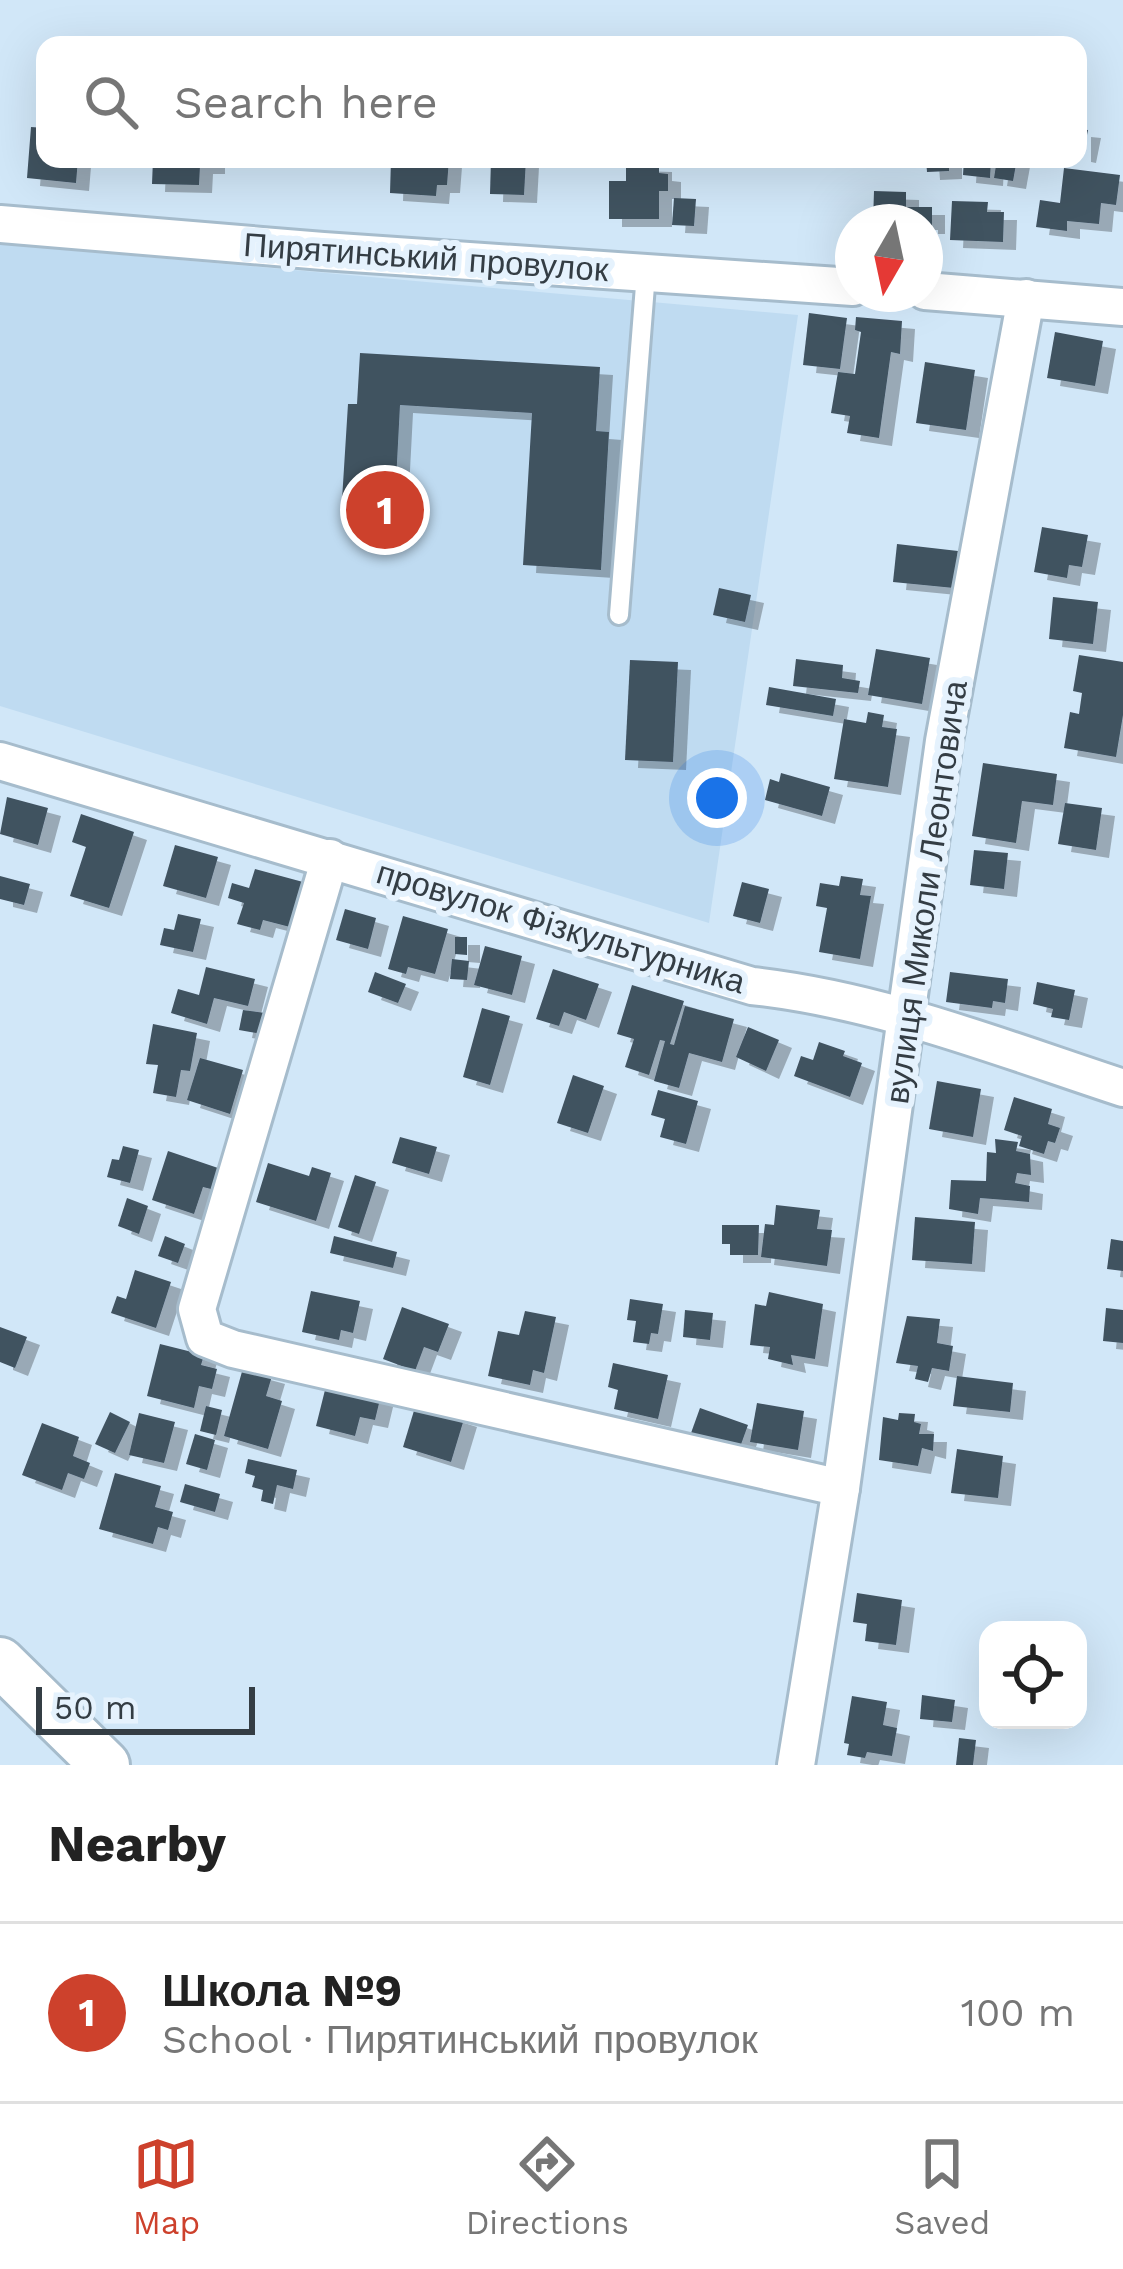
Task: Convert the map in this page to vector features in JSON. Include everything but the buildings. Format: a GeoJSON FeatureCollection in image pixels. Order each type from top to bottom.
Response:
{"type":"FeatureCollection","features":[{"type":"Feature","properties":{"kind":"main road"},"geometry":{"type":"LineString","coordinates":[[0,1662],[105,1765]]}},
{"type":"Feature","properties":{"kind":"street","name":"Пирятинський провулок"},"geometry":{"type":"LineString","coordinates":[[0,224],[835,285]]}},
{"type":"Feature","properties":{"kind":"street"},"geometry":{"type":"LineString","coordinates":[[943,292],[1123,307]]}},
{"type":"Feature","properties":{"kind":"street","name":"вулиця Миколи Леонтовича"},"geometry":{"type":"LineString","coordinates":[[796,1765],[841,1488],[944,741],[1026,298]]}},
{"type":"Feature","properties":{"kind":"street","name":"провулок Фізкультурника"},"geometry":{"type":"LineString","coordinates":[[0,761],[752,986],[819,994],[907,1017],[1123,1088]]}},
{"type":"Feature","properties":{"kind":"street"},"geometry":{"type":"LineString","coordinates":[[330,858],[197,1309],[205,1338],[233,1349],[841,1488]]}},
{"type":"Feature","properties":{"kind":"lane"},"geometry":{"type":"LineString","coordinates":[[620,615],[646,273]]}},
{"type":"Feature","properties":{"kind":"shaded area"},"geometry":{"type":"Polygon","coordinates":[[[0,244],[798,315],[709,923],[0,706],[0,244]]]}},
{"type":"Feature","properties":{"kind":"place","name":"Школа №9"},"geometry":{"type":"Point","coordinates":[385,510]}}]}
